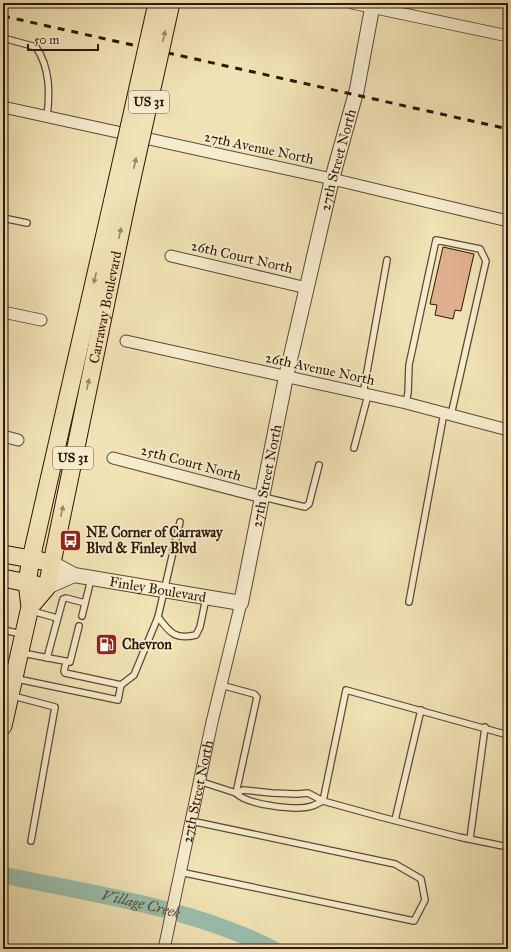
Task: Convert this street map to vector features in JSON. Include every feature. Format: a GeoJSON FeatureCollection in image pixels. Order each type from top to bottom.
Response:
{"type":"FeatureCollection","features":[{"type":"Feature","properties":{"kind":"main road","name":"Carraway Boulevard"},"geometry":{"type":"LineString","coordinates":[[30,609],[47,587],[157,3]]}},
{"type":"Feature","properties":{"kind":"main road","name":"Carraway Boulevard"},"geometry":{"type":"LineString","coordinates":[[3,726],[10,695],[9,677],[20,653],[30,609],[27,582],[31,559],[120,200],[171,3]]}},
{"type":"Feature","properties":{"kind":"main road","name":"Finley Boulevard"},"geometry":{"type":"LineString","coordinates":[[3,554],[52,563]]}},
{"type":"Feature","properties":{"kind":"main road"},"geometry":{"type":"LineString","coordinates":[[3,578],[47,587]]}},
{"type":"Feature","properties":{"kind":"street"},"geometry":{"type":"LineString","coordinates":[[352,3],[372,5],[508,36]]}},
{"type":"Feature","properties":{"kind":"street","name":"27th Street North"},"geometry":{"type":"LineString","coordinates":[[164,949],[190,821],[241,603],[286,378],[332,179],[357,89],[372,5]]}},
{"type":"Feature","properties":{"kind":"street","name":"27th Avenue North"},"geometry":{"type":"LineString","coordinates":[[3,107],[332,179],[508,221]]}},
{"type":"Feature","properties":{"kind":"street","name":"26th Court North"},"geometry":{"type":"LineString","coordinates":[[171,256],[307,288]]}},
{"type":"Feature","properties":{"kind":"street"},"geometry":{"type":"LineString","coordinates":[[3,312],[41,320]]}},
{"type":"Feature","properties":{"kind":"street","name":"26th Avenue North"},"geometry":{"type":"LineString","coordinates":[[126,341],[286,378],[406,403],[508,430]]}},
{"type":"Feature","properties":{"kind":"street"},"geometry":{"type":"LineString","coordinates":[[3,436],[18,440]]}},
{"type":"Feature","properties":{"kind":"street","name":"25th Court North"},"geometry":{"type":"LineString","coordinates":[[113,458],[262,497]]}},
{"type":"Feature","properties":{"kind":"street","name":"Finley Boulevard"},"geometry":{"type":"LineString","coordinates":[[52,563],[74,576],[241,603]]}},
{"type":"Feature","properties":{"kind":"street","name":"Finley Boulevard"},"geometry":{"type":"LineString","coordinates":[[47,587],[74,576]]}},
{"type":"Feature","properties":{"kind":"lane"},"geometry":{"type":"LineString","coordinates":[[3,38],[36,46],[44,59],[49,81],[47,117]]}},
{"type":"Feature","properties":{"kind":"lane"},"geometry":{"type":"LineString","coordinates":[[3,218],[27,223]]}},
{"type":"Feature","properties":{"kind":"lane"},"geometry":{"type":"LineString","coordinates":[[406,403],[408,393],[409,365],[436,240],[480,249],[486,261],[447,414],[409,602]]}},
{"type":"Feature","properties":{"kind":"lane"},"geometry":{"type":"LineString","coordinates":[[354,448],[365,394],[387,260]]}},
{"type":"Feature","properties":{"kind":"lane"},"geometry":{"type":"LineString","coordinates":[[262,497],[305,507],[309,504],[319,465]]}},
{"type":"Feature","properties":{"kind":"lane"},"geometry":{"type":"LineString","coordinates":[[9,677],[118,700],[121,685],[134,675],[158,617],[180,522]]}},
{"type":"Feature","properties":{"kind":"lane"},"geometry":{"type":"LineString","coordinates":[[82,616],[91,578]]}},
{"type":"Feature","properties":{"kind":"lane"},"geometry":{"type":"LineString","coordinates":[[47,658],[63,599],[66,598],[85,603]]}},
{"type":"Feature","properties":{"kind":"lane"},"geometry":{"type":"LineString","coordinates":[[158,617],[169,632],[186,637],[196,635],[200,627],[206,598]]}},
{"type":"Feature","properties":{"kind":"lane"},"geometry":{"type":"LineString","coordinates":[[30,609],[57,618]]}},
{"type":"Feature","properties":{"kind":"lane"},"geometry":{"type":"LineString","coordinates":[[20,653],[70,662],[79,626]]}},
{"type":"Feature","properties":{"kind":"lane"},"geometry":{"type":"LineString","coordinates":[[3,630],[24,634]]}},
{"type":"Feature","properties":{"kind":"lane"},"geometry":{"type":"LineString","coordinates":[[66,662],[65,673],[121,685]]}},
{"type":"Feature","properties":{"kind":"lane"},"geometry":{"type":"LineString","coordinates":[[221,685],[254,694],[257,697],[236,793]]}},
{"type":"Feature","properties":{"kind":"lane"},"geometry":{"type":"LineString","coordinates":[[323,801],[346,690],[485,727],[508,735]]}},
{"type":"Feature","properties":{"kind":"lane"},"geometry":{"type":"LineString","coordinates":[[10,695],[55,707],[31,840]]}},
{"type":"Feature","properties":{"kind":"lane"},"geometry":{"type":"LineString","coordinates":[[395,820],[421,710]]}},
{"type":"Feature","properties":{"kind":"lane"},"geometry":{"type":"LineString","coordinates":[[470,839],[485,727]]}},
{"type":"Feature","properties":{"kind":"lane"},"geometry":{"type":"LineString","coordinates":[[199,781],[236,793],[240,797],[250,801],[285,808],[311,807],[323,801]]}},
{"type":"Feature","properties":{"kind":"lane"},"geometry":{"type":"LineString","coordinates":[[236,793],[243,790],[272,793],[308,793],[323,801],[470,839],[508,847]]}},
{"type":"Feature","properties":{"kind":"lane"},"geometry":{"type":"LineString","coordinates":[[180,872],[414,921],[424,900],[421,879],[395,864],[190,821]]}},
{"type":"Feature","properties":{"kind":"building"},"geometry":{"type":"Polygon","coordinates":[[[443,247],[474,254],[461,311],[455,310],[453,319],[435,315],[437,305],[430,304],[443,247]]]}},
{"type":"Feature","properties":{"kind":"waterway","name":"Village Creek"},"geometry":{"type":"LineString","coordinates":[[3,875],[141,903],[175,912],[208,922],[273,949]]}},
{"type":"Feature","properties":{"kind":"railway"},"geometry":{"type":"LineString","coordinates":[[3,16],[508,129]]}},
{"type":"Feature","properties":{"kind":"place","name":"NE Corner of Carraway Blvd & Finley Blvd"},"geometry":{"type":"Point","coordinates":[70,540]}},
{"type":"Feature","properties":{"kind":"place","name":"Chevron"},"geometry":{"type":"Point","coordinates":[107,644]}}]}
